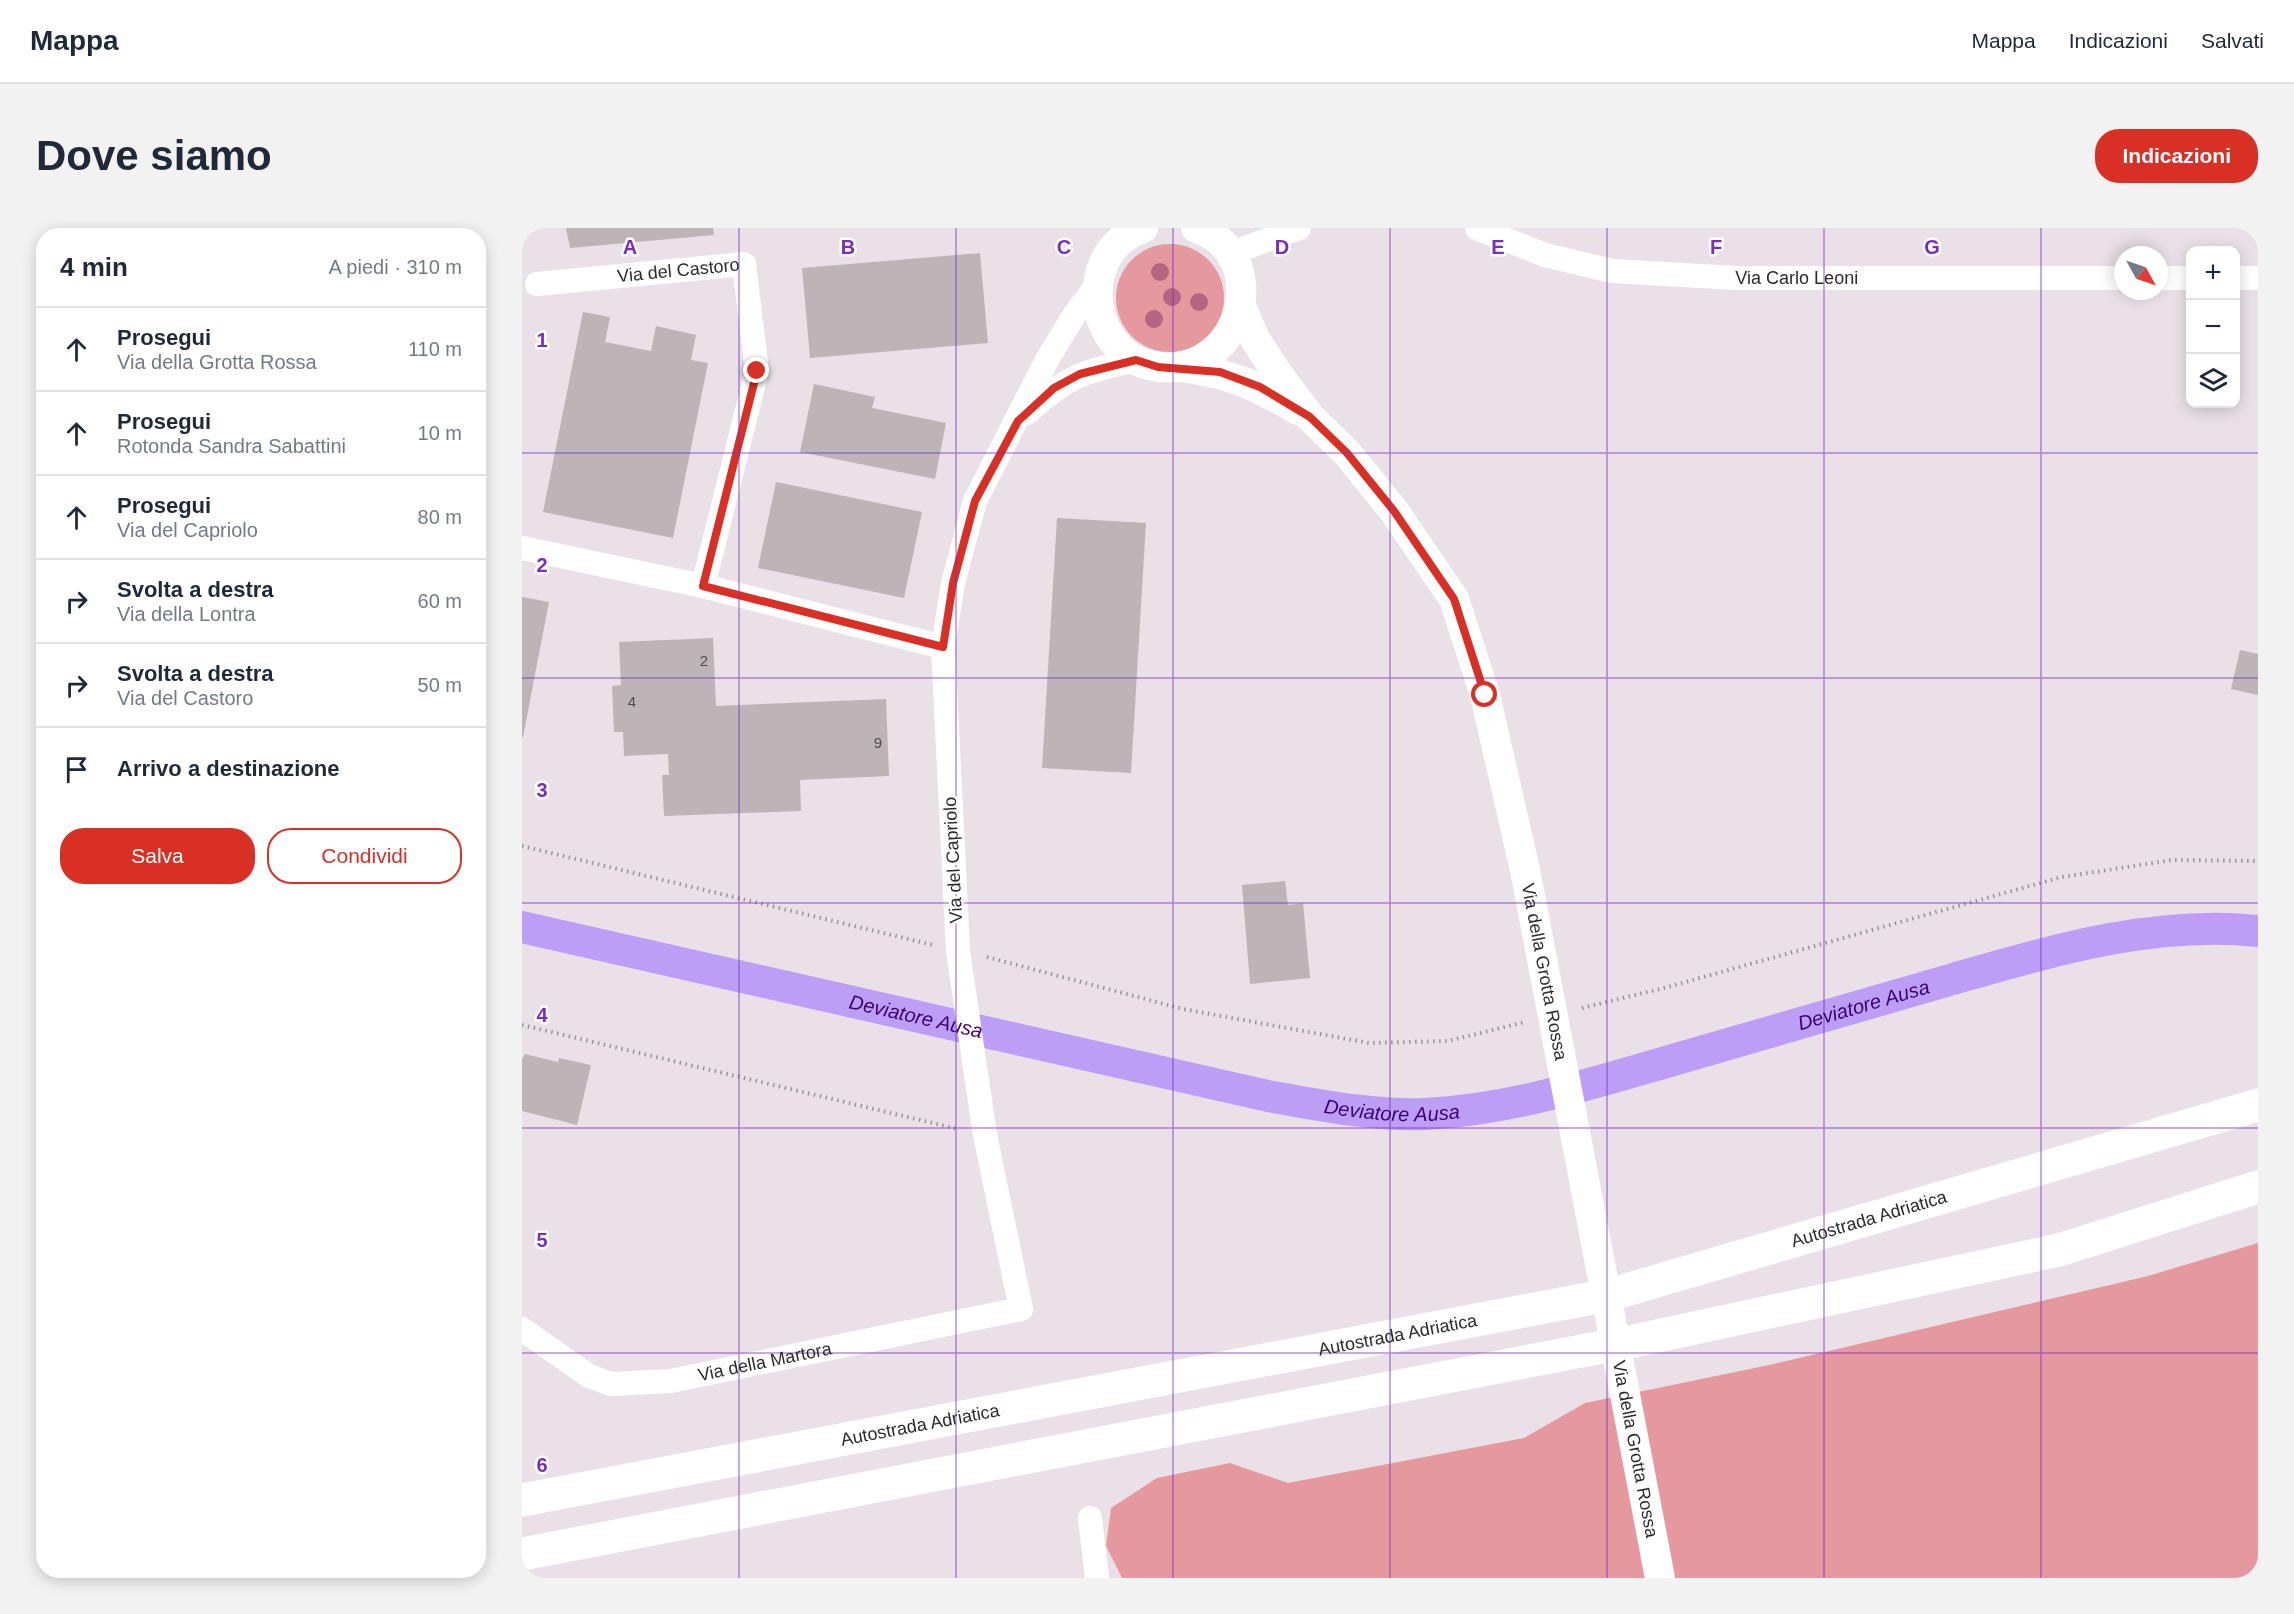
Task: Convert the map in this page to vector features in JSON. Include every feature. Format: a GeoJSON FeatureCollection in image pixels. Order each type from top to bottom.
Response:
{"type":"FeatureCollection","features":[{"type":"Feature","properties":{"kind":"highway","name":"Autostrada Adriatica"},"geometry":{"type":"LineString","coordinates":[[522,1500],[1608,1295],[2258,1106]]}},
{"type":"Feature","properties":{"kind":"highway"},"geometry":{"type":"LineString","coordinates":[[522,1554],[1646,1339],[2059,1250],[2258,1187]]}},
{"type":"Feature","properties":{"kind":"street"},"geometry":{"type":"LineString","coordinates":[[1136,360],[1118,347],[1104,329],[1097,308],[1097,285],[1104,263],[1119,235],[1143,228]]}},
{"type":"Feature","properties":{"kind":"street"},"geometry":{"type":"LineString","coordinates":[[1229,254],[1299,228]]}},
{"type":"Feature","properties":{"kind":"street","name":"Via Carlo Leoni"},"geometry":{"type":"LineString","coordinates":[[1477,228],[1545,255],[1612,271],[1736,278],[2114,278]]}},
{"type":"Feature","properties":{"kind":"street"},"geometry":{"type":"LineString","coordinates":[[1181,367],[1203,360],[1221,346],[1234,327],[1241,306],[1241,283],[1229,254],[1221,242],[1199,229]]}},
{"type":"Feature","properties":{"kind":"street","name":"Via del Castoro"},"geometry":{"type":"LineString","coordinates":[[537,284],[744,264],[757,371],[703,586]]}},
{"type":"Feature","properties":{"kind":"street"},"geometry":{"type":"LineString","coordinates":[[2168,278],[2186,278]]}},
{"type":"Feature","properties":{"kind":"street"},"geometry":{"type":"LineString","coordinates":[[2240,278],[2258,278]]}},
{"type":"Feature","properties":{"kind":"street","name":"Via del Capriolo"},"geometry":{"type":"LineString","coordinates":[[1021,1309],[985,1135],[960,960],[943,647],[953,583],[975,501],[1018,421],[1047,358],[1097,285]]}},
{"type":"Feature","properties":{"kind":"street","name":"Via della Grotta Rossa"},"geometry":{"type":"LineString","coordinates":[[1241,306],[1255,339],[1310,417],[1347,453],[1394,511],[1454,599],[1485,695],[1525,870],[1660,1578]]}},
{"type":"Feature","properties":{"kind":"street","name":"Via del Capriolo"},"geometry":{"type":"LineString","coordinates":[[1018,421],[1054,388],[1080,374],[1136,360]]}},
{"type":"Feature","properties":{"kind":"street","name":"Via della Grotta Rossa"},"geometry":{"type":"LineString","coordinates":[[1136,360],[1158,367],[1181,367],[1220,372],[1260,387],[1310,417]]}},
{"type":"Feature","properties":{"kind":"street"},"geometry":{"type":"LineString","coordinates":[[522,548],[703,586],[943,647]]}},
{"type":"Feature","properties":{"kind":"street","name":"Via della Martora"},"geometry":{"type":"LineString","coordinates":[[522,1329],[589,1376],[611,1384],[671,1382],[1021,1309]]}},
{"type":"Feature","properties":{"kind":"street"},"geometry":{"type":"LineString","coordinates":[[1090,1518],[1097,1578]]}},
{"type":"Feature","properties":{"kind":"path"},"geometry":{"type":"LineString","coordinates":[[522,846],[960,960],[1025,965],[1183,1009],[1369,1043],[1448,1041],[1528,1021]]}},
{"type":"Feature","properties":{"kind":"path"},"geometry":{"type":"LineString","coordinates":[[1573,1010],[1664,988],[2062,877],[2172,860],[2258,861]]}},
{"type":"Feature","properties":{"kind":"path"},"geometry":{"type":"LineString","coordinates":[[522,1025],[985,1135]]}},
{"type":"Feature","properties":{"kind":"shaded area"},"geometry":{"type":"Polygon","coordinates":[[[1170,244],[1191,248],[1208,260],[1220,277],[1224,298],[1220,319],[1208,336],[1191,348],[1170,352],[1149,348],[1132,336],[1120,319],[1116,298],[1120,277],[1132,260],[1149,248],[1170,244]]]}},
{"type":"Feature","properties":{"kind":"shaded area"},"geometry":{"type":"Polygon","coordinates":[[[2258,1243],[2258,1578],[1122,1578],[1106,1546],[1111,1508],[1157,1478],[1230,1463],[1288,1483],[1524,1438],[1585,1403],[1774,1364],[2148,1276],[2258,1243]]]}},
{"type":"Feature","properties":{"kind":"building"},"geometry":{"type":"Polygon","coordinates":[[[566,228],[713,228],[714,235],[570,248],[566,228]]]}},
{"type":"Feature","properties":{"kind":"building"},"geometry":{"type":"Polygon","coordinates":[[[980,253],[988,343],[810,358],[802,268],[980,253]]]}},
{"type":"Feature","properties":{"kind":"building"},"geometry":{"type":"Polygon","coordinates":[[[583,312],[610,317],[605,342],[651,351],[656,326],[696,335],[691,360],[708,363],[673,538],[543,512],[583,312]]]}},
{"type":"Feature","properties":{"kind":"building"},"geometry":{"type":"Polygon","coordinates":[[[814,384],[875,397],[872,408],[946,423],[935,479],[800,452],[814,384]]]}},
{"type":"Feature","properties":{"kind":"building"},"geometry":{"type":"Polygon","coordinates":[[[776,482],[922,512],[904,598],[758,568],[776,482]]]}},
{"type":"Feature","properties":{"kind":"building"},"geometry":{"type":"Polygon","coordinates":[[[1057,518],[1146,523],[1131,773],[1042,768],[1057,518]]]}},
{"type":"Feature","properties":{"kind":"building"},"geometry":{"type":"Polygon","coordinates":[[[522,597],[549,602],[523,737],[522,737],[522,597]]]}},
{"type":"Feature","properties":{"kind":"building"},"geometry":{"type":"Polygon","coordinates":[[[713,638],[716,706],[886,699],[889,776],[800,780],[801,811],[664,816],[662,775],[669,775],[668,754],[624,756],[623,732],[614,732],[612,686],[621,685],[619,642],[713,638]]]}},
{"type":"Feature","properties":{"kind":"building"},"geometry":{"type":"Polygon","coordinates":[[[2240,650],[2258,654],[2258,695],[2231,689],[2240,650]]]}},
{"type":"Feature","properties":{"kind":"building"},"geometry":{"type":"Polygon","coordinates":[[[1285,881],[1288,905],[1303,903],[1310,978],[1250,984],[1242,885],[1285,881]]]}},
{"type":"Feature","properties":{"kind":"building"},"geometry":{"type":"Polygon","coordinates":[[[525,1054],[558,1062],[559,1058],[591,1065],[577,1125],[522,1111],[522,1059],[525,1054]]]}},
{"type":"Feature","properties":{"kind":"waterway","name":"Deviatore Ausa"},"geometry":{"type":"LineString","coordinates":[[522,927],[1268,1096],[1346,1109],[1405,1114],[1488,1107],[1551,1094],[1990,968],[2103,940],[2180,930],[2258,931]]}},
{"type":"Feature","properties":{"kind":"route"},"geometry":{"type":"LineString","coordinates":[[757,371],[703,586],[943,647],[953,583],[975,501],[1018,421],[1054,388],[1080,374],[1136,360],[1158,367],[1181,367],[1220,372],[1260,387],[1310,417],[1347,453],[1394,511],[1454,599],[1485,695]]}}]}
